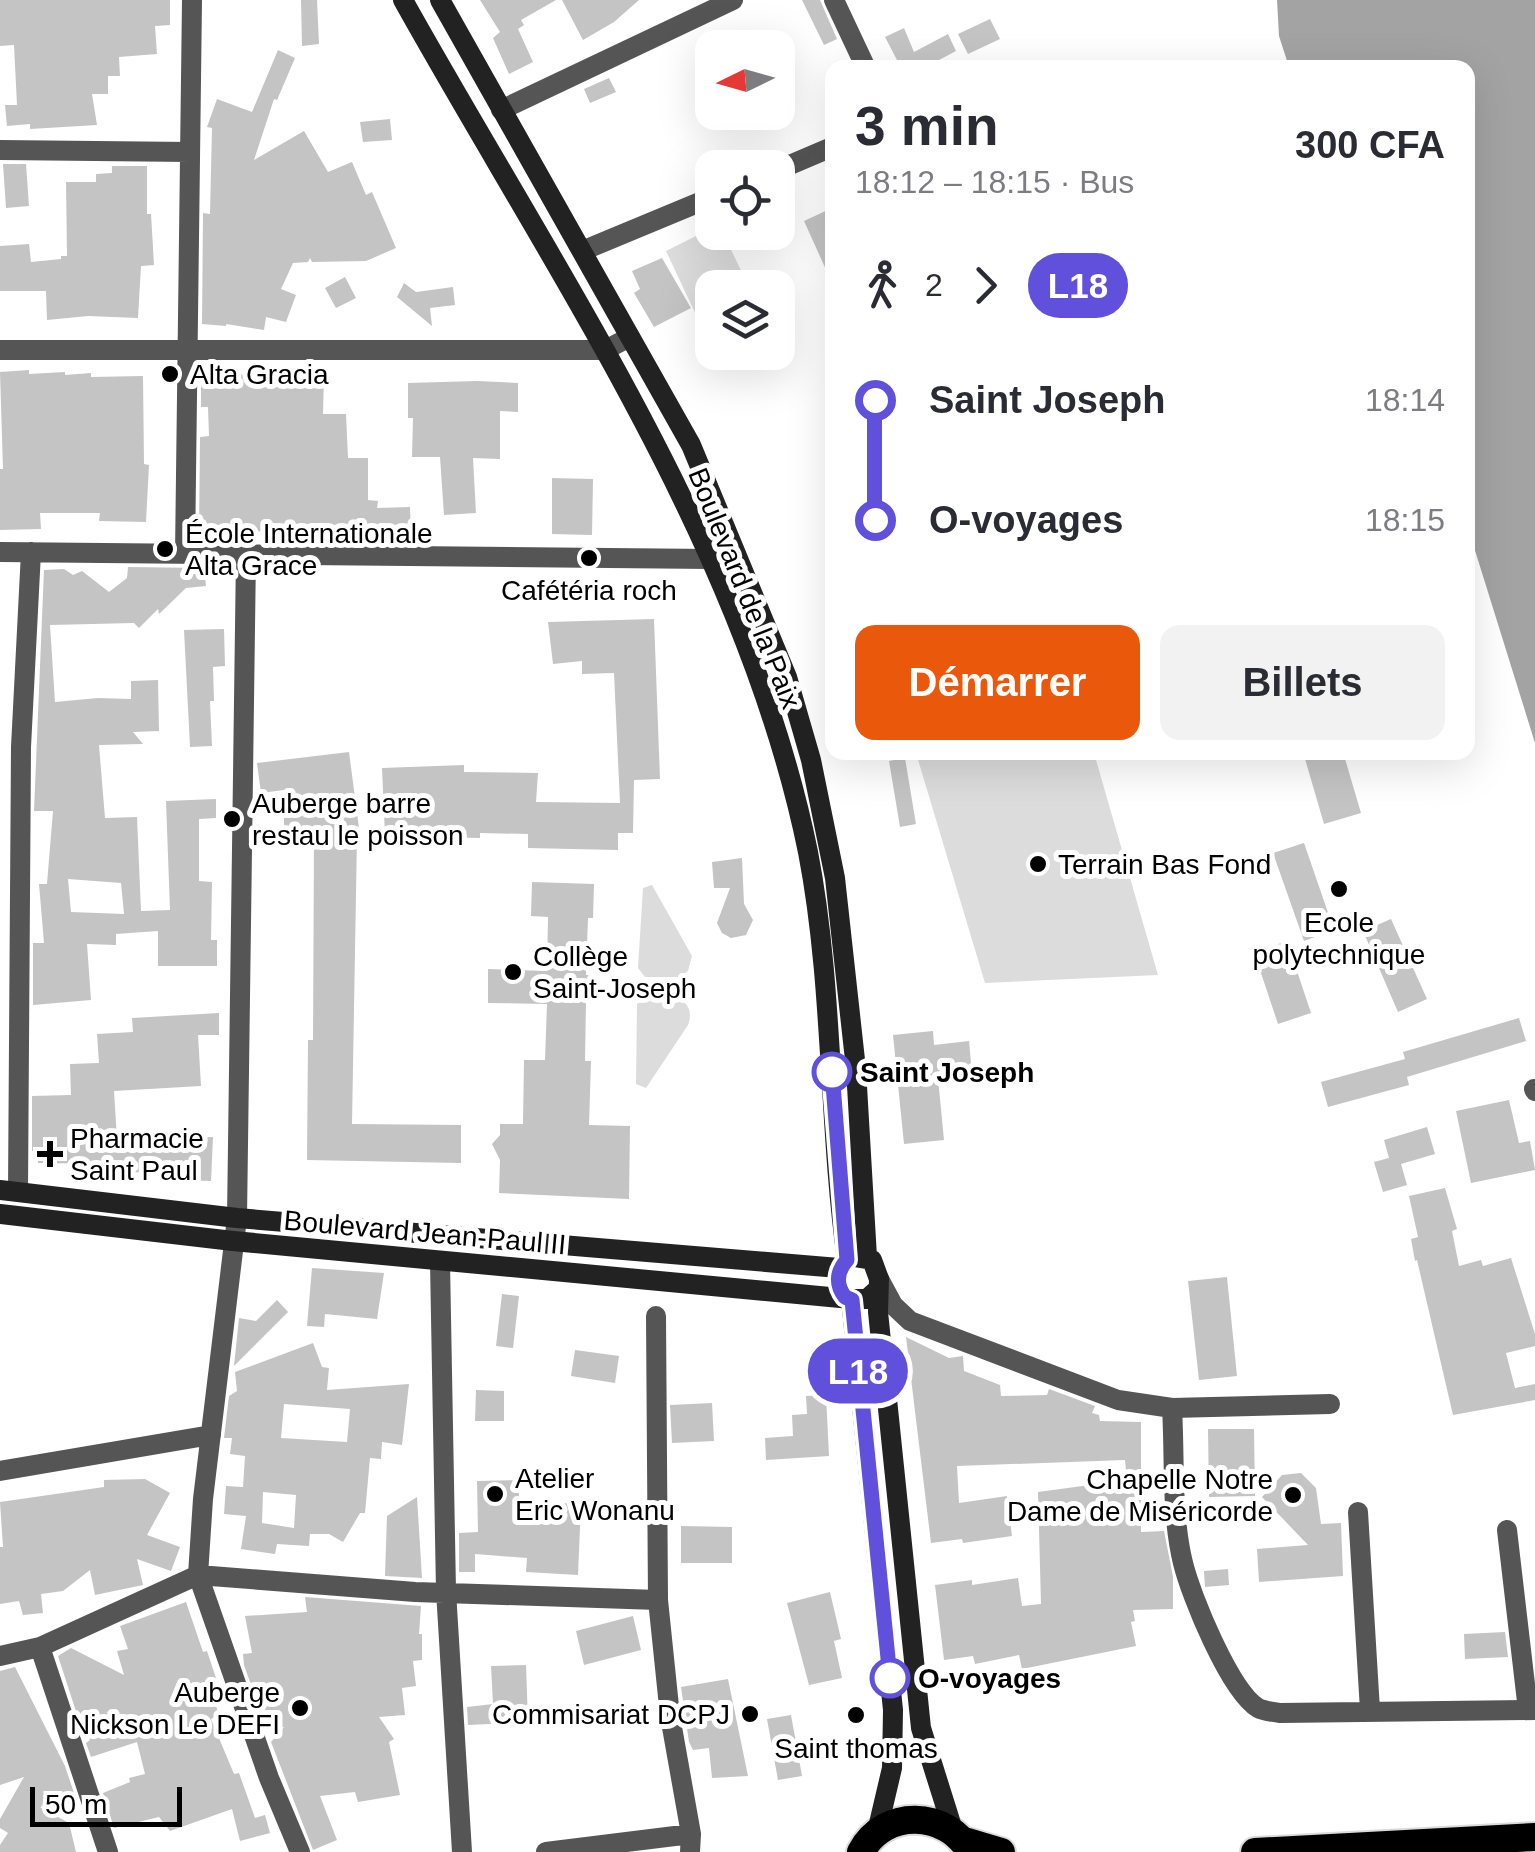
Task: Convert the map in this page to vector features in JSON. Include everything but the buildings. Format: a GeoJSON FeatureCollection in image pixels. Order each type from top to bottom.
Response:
{"type":"FeatureCollection","features":[{"type":"Feature","properties":{"kind":"highway"},"geometry":{"type":"LineString","coordinates":[[861,1845],[917,1819],[940,1823],[962,1841],[1001,1852]]}},
{"type":"Feature","properties":{"kind":"highway"},"geometry":{"type":"LineString","coordinates":[[1254,1852],[1535,1837]]}},
{"type":"Feature","properties":{"kind":"main road","name":"Boulevard de la Paix"},"geometry":{"type":"LineString","coordinates":[[403,0],[605,350],[710,559],[763,689],[808,851],[825,982],[851,1262]]}},
{"type":"Feature","properties":{"kind":"main road","name":"Boulevard de la Paix"},"geometry":{"type":"LineString","coordinates":[[440,0],[691,445],[788,676],[811,760],[834,878],[856,1069],[851,1262]]}},
{"type":"Feature","properties":{"kind":"main road","name":"Boulevard Jean-Paul II"},"geometry":{"type":"LineString","coordinates":[[9,1190],[237,1218],[851,1262]]}},
{"type":"Feature","properties":{"kind":"main road","name":"Boulevard Jean-Paul II"},"geometry":{"type":"LineString","coordinates":[[0,1214],[233,1242],[848,1298]]}},
{"type":"Feature","properties":{"kind":"main road"},"geometry":{"type":"LineString","coordinates":[[861,1845],[892,1768],[893,1710],[848,1298],[839,1286],[851,1262],[877,1267],[902,1558],[922,1728],[962,1841]]}},
{"type":"Feature","properties":{"kind":"main road"},"geometry":{"type":"LineString","coordinates":[[848,1298],[867,1299],[878,1284]]}},
{"type":"Feature","properties":{"kind":"street"},"geometry":{"type":"LineString","coordinates":[[185,554],[192,0]]}},
{"type":"Feature","properties":{"kind":"street"},"geometry":{"type":"LineString","coordinates":[[501,110],[733,0]]}},
{"type":"Feature","properties":{"kind":"street"},"geometry":{"type":"LineString","coordinates":[[834,0],[862,60]]}},
{"type":"Feature","properties":{"kind":"street"},"geometry":{"type":"LineString","coordinates":[[0,150],[190,152]]}},
{"type":"Feature","properties":{"kind":"street"},"geometry":{"type":"LineString","coordinates":[[795,163],[825,150]]}},
{"type":"Feature","properties":{"kind":"street"},"geometry":{"type":"LineString","coordinates":[[582,251],[695,204]]}},
{"type":"Feature","properties":{"kind":"street"},"geometry":{"type":"LineString","coordinates":[[0,350],[605,350],[630,337]]}},
{"type":"Feature","properties":{"kind":"street"},"geometry":{"type":"LineString","coordinates":[[0,552],[710,559]]}},
{"type":"Feature","properties":{"kind":"street"},"geometry":{"type":"LineString","coordinates":[[9,1190],[10,747],[30,552]]}},
{"type":"Feature","properties":{"kind":"street"},"geometry":{"type":"LineString","coordinates":[[246,554],[237,1218],[210,1435],[198,1575],[300,1852]]}},
{"type":"Feature","properties":{"kind":"street"},"geometry":{"type":"LineString","coordinates":[[440,1262],[446,1591],[462,1852]]}},
{"type":"Feature","properties":{"kind":"street"},"geometry":{"type":"LineString","coordinates":[[878,1284],[893,1305],[919,1325],[1118,1400],[1172,1408],[1330,1404]]}},
{"type":"Feature","properties":{"kind":"street"},"geometry":{"type":"LineString","coordinates":[[546,1852],[691,1843],[670,1716],[658,1600],[656,1316]]}},
{"type":"Feature","properties":{"kind":"street"},"geometry":{"type":"LineString","coordinates":[[1172,1408],[1182,1561],[1224,1663],[1246,1698],[1260,1710],[1531,1710],[1524,1585],[1507,1530]]}},
{"type":"Feature","properties":{"kind":"street"},"geometry":{"type":"LineString","coordinates":[[0,1471],[210,1435]]}},
{"type":"Feature","properties":{"kind":"street"},"geometry":{"type":"LineString","coordinates":[[1358,1512],[1370,1710]]}},
{"type":"Feature","properties":{"kind":"street"},"geometry":{"type":"LineString","coordinates":[[0,1656],[40,1646],[198,1575],[416,1592],[658,1600]]}},
{"type":"Feature","properties":{"kind":"street"},"geometry":{"type":"LineString","coordinates":[[40,1646],[108,1852]]}},
{"type":"Feature","properties":{"kind":"shaded area"},"geometry":{"type":"Polygon","coordinates":[[[1277,0],[1535,0],[1535,743],[1475,550],[1475,60],[1287,60],[1279,36],[1277,0]]]}},
{"type":"Feature","properties":{"kind":"shaded area"},"geometry":{"type":"Polygon","coordinates":[[[695,236],[695,250],[731,250],[741,270],[695,270],[695,313],[666,251],[695,236]]]}},
{"type":"Feature","properties":{"kind":"shaded area","name":"Terrain Bas Fond"},"geometry":{"type":"Polygon","coordinates":[[[918,760],[1096,760],[1158,975],[985,983],[918,760]]]}},
{"type":"Feature","properties":{"kind":"shaded area"},"geometry":{"type":"Polygon","coordinates":[[[652,885],[692,956],[688,971],[680,977],[645,977],[638,968],[643,888],[652,885]]]}},
{"type":"Feature","properties":{"kind":"shaded area"},"geometry":{"type":"Polygon","coordinates":[[[646,996],[679,1000],[689,1008],[690,1015],[688,1025],[646,1088],[636,1084],[637,1004],[646,996]]]}},
{"type":"Feature","properties":{"kind":"bus line","name":"L18"},"geometry":{"type":"LineString","coordinates":[[832,1072],[847,1260],[838,1277],[840,1291],[852,1300],[890,1678]]}},
{"type":"Feature","properties":{"kind":"place","name":"Alta Gracia"},"geometry":{"type":"Point","coordinates":[170,374]}},
{"type":"Feature","properties":{"kind":"place","name":"École Internationale Alta Grace"},"geometry":{"type":"Point","coordinates":[165,549]}},
{"type":"Feature","properties":{"kind":"place","name":"Cafétéria roch"},"geometry":{"type":"Point","coordinates":[589,558]}},
{"type":"Feature","properties":{"kind":"place","name":"Auberge barre restau le poisson"},"geometry":{"type":"Point","coordinates":[232,819]}},
{"type":"Feature","properties":{"kind":"place","name":"Terrain Bas Fond"},"geometry":{"type":"Point","coordinates":[1038,864]}},
{"type":"Feature","properties":{"kind":"place","name":"Ecole polytechnique"},"geometry":{"type":"Point","coordinates":[1339,889]}},
{"type":"Feature","properties":{"kind":"place","name":"Collège Saint-Joseph"},"geometry":{"type":"Point","coordinates":[513,972]}},
{"type":"Feature","properties":{"kind":"place","name":"Saint Joseph"},"geometry":{"type":"Point","coordinates":[832,1072]}},
{"type":"Feature","properties":{"kind":"place","name":"Pharmacie Saint Paul"},"geometry":{"type":"Point","coordinates":[50,1154]}},
{"type":"Feature","properties":{"kind":"place","name":"Atelier Eric Wonanu"},"geometry":{"type":"Point","coordinates":[495,1494]}},
{"type":"Feature","properties":{"kind":"place","name":"Chapelle Notre Dame de Miséricorde"},"geometry":{"type":"Point","coordinates":[1293,1495]}},
{"type":"Feature","properties":{"kind":"place","name":"O-voyages"},"geometry":{"type":"Point","coordinates":[890,1678]}},
{"type":"Feature","properties":{"kind":"place","name":"Auberge Nickson Le DEFI"},"geometry":{"type":"Point","coordinates":[300,1708]}},
{"type":"Feature","properties":{"kind":"place","name":"Commisariat DCPJ"},"geometry":{"type":"Point","coordinates":[750,1714]}},
{"type":"Feature","properties":{"kind":"place","name":"Saint thomas"},"geometry":{"type":"Point","coordinates":[856,1715]}}]}
